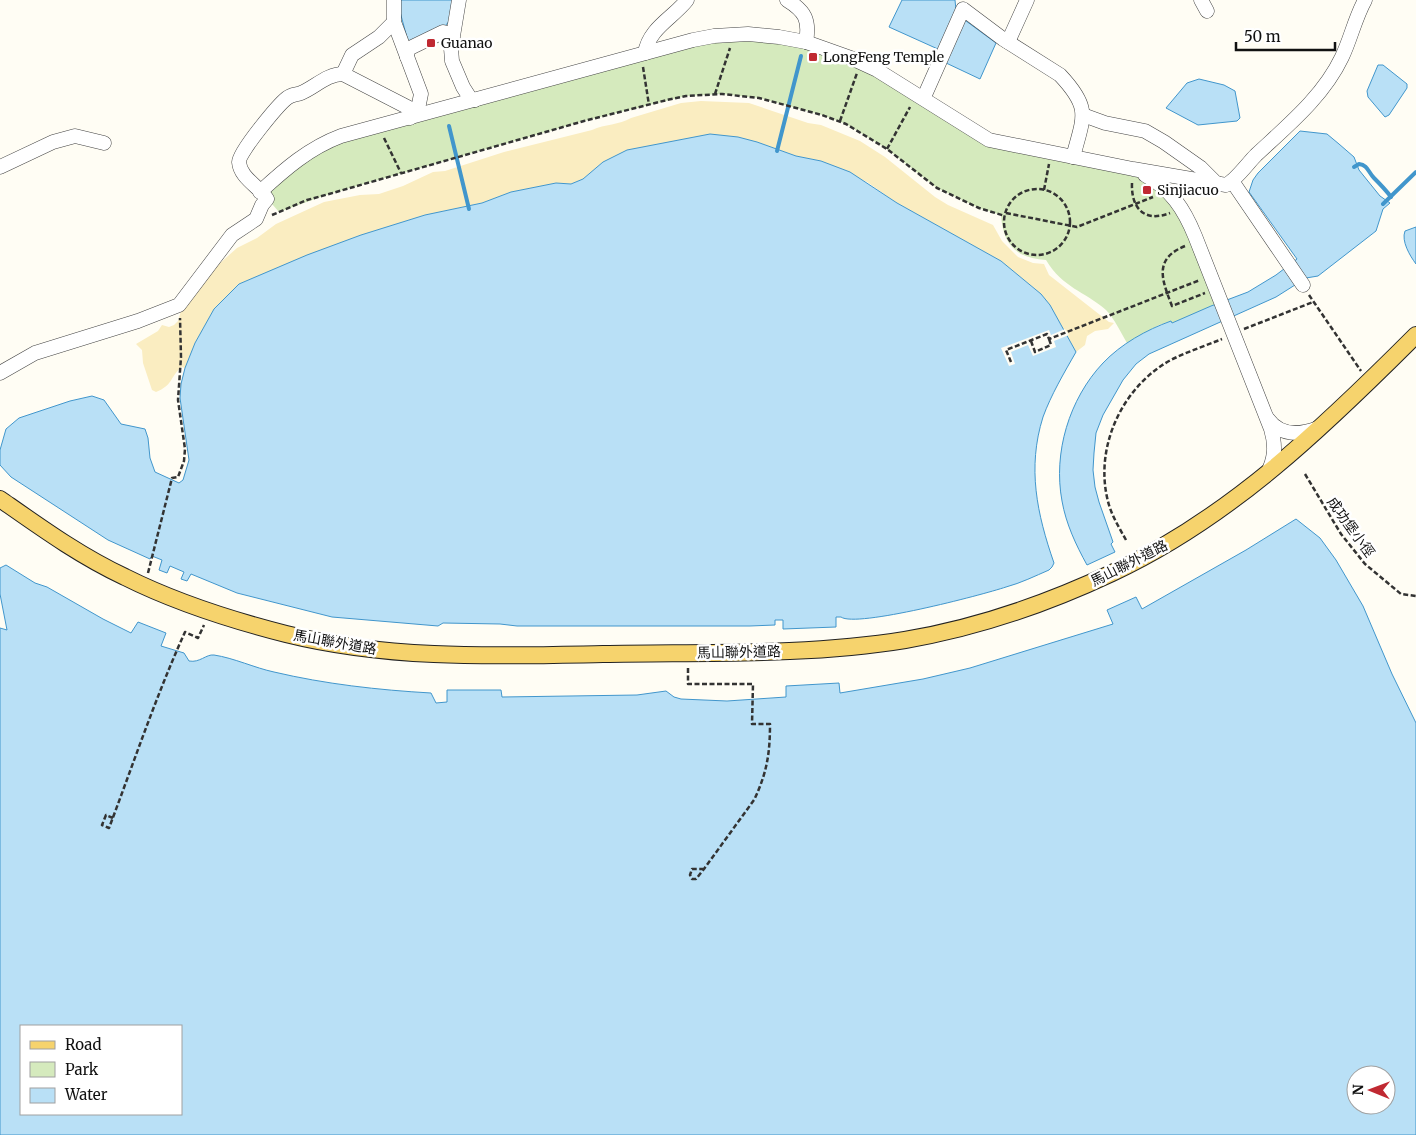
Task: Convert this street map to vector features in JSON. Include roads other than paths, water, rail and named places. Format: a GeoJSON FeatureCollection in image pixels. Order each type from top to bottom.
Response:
{"type":"FeatureCollection","features":[{"type":"Feature","properties":{"kind":"main road","name":"馬山聯外道路"},"geometry":{"type":"LineString","coordinates":[[0,499],[47,532],[129,580],[208,611],[290,634],[360,648],[419,654],[657,654],[807,650],[852,646],[908,639],[992,619],[1048,600],[1129,565],[1236,499],[1322,427],[1416,336]]}},
{"type":"Feature","properties":{"kind":"street"},"geometry":{"type":"LineString","coordinates":[[394,0],[394,22],[420,94],[418,109],[412,116]]}},
{"type":"Feature","properties":{"kind":"street"},"geometry":{"type":"LineString","coordinates":[[459,0],[451,48],[452,61],[463,87],[470,98],[475,100]]}},
{"type":"Feature","properties":{"kind":"street"},"geometry":{"type":"LineString","coordinates":[[644,58],[646,44],[652,35],[687,0]]}},
{"type":"Feature","properties":{"kind":"street"},"geometry":{"type":"LineString","coordinates":[[787,0],[796,5],[805,15],[808,32],[806,42]]}},
{"type":"Feature","properties":{"kind":"street"},"geometry":{"type":"LineString","coordinates":[[1008,42],[1027,0]]}},
{"type":"Feature","properties":{"kind":"street"},"geometry":{"type":"LineString","coordinates":[[1133,174],[1226,184],[1232,181],[1329,80],[1342,58],[1365,0]]}},
{"type":"Feature","properties":{"kind":"street"},"geometry":{"type":"LineString","coordinates":[[918,100],[964,4],[1008,42],[1060,75],[1080,101],[1083,107],[1083,115],[1073,157]]}},
{"type":"Feature","properties":{"kind":"street"},"geometry":{"type":"LineString","coordinates":[[342,74],[352,55],[378,37],[394,22]]}},
{"type":"Feature","properties":{"kind":"street"},"geometry":{"type":"LineString","coordinates":[[407,57],[408,50],[443,32],[451,34],[453,39]]}},
{"type":"Feature","properties":{"kind":"street"},"geometry":{"type":"LineString","coordinates":[[260,192],[294,162],[323,143],[412,116],[644,58],[693,40],[728,35],[772,36],[806,42],[862,63],[918,100],[990,140],[1073,157],[1133,174],[1161,185],[1177,200],[1195,236],[1214,296],[1265,411],[1278,448],[1282,451],[1291,451],[1299,447]]}},
{"type":"Feature","properties":{"kind":"street"},"geometry":{"type":"LineString","coordinates":[[0,373],[35,354],[138,321],[179,305],[232,235],[256,219],[267,198],[241,168],[239,162],[241,155],[260,128],[292,94],[301,93],[328,77],[342,74],[413,110],[412,116]]}},
{"type":"Feature","properties":{"kind":"street"},"geometry":{"type":"LineString","coordinates":[[1083,115],[1104,123],[1145,131],[1201,168],[1216,183]]}},
{"type":"Feature","properties":{"kind":"street"},"geometry":{"type":"LineString","coordinates":[[0,167],[53,142],[75,136],[104,144]]}},
{"type":"Feature","properties":{"kind":"street"},"geometry":{"type":"LineString","coordinates":[[1232,181],[1288,261],[1303,286]]}},
{"type":"Feature","properties":{"kind":"street"},"geometry":{"type":"LineString","coordinates":[[1265,411],[1274,426],[1289,433],[1301,433],[1322,427]]}},
{"type":"Feature","properties":{"kind":"street"},"geometry":{"type":"LineString","coordinates":[[1266,475],[1274,459],[1274,438]]}},
{"type":"Feature","properties":{"kind":"water"},"geometry":{"type":"Polygon","coordinates":[[[399,0],[454,0],[452,18],[445,26],[409,45],[399,8],[399,0]]]}},
{"type":"Feature","properties":{"kind":"water"},"geometry":{"type":"Polygon","coordinates":[[[902,0],[955,0],[956,10],[940,50],[889,27],[902,0]]]}},
{"type":"Feature","properties":{"kind":"water"},"geometry":{"type":"Polygon","coordinates":[[[962,18],[996,43],[980,79],[944,62],[962,18]]]}},
{"type":"Feature","properties":{"kind":"water"},"geometry":{"type":"Polygon","coordinates":[[[1378,65],[1383,65],[1407,84],[1407,88],[1389,115],[1385,117],[1368,97],[1367,91],[1378,65]]]}},
{"type":"Feature","properties":{"kind":"water"},"geometry":{"type":"Polygon","coordinates":[[[1199,79],[1224,85],[1235,91],[1240,118],[1237,121],[1198,125],[1166,108],[1187,83],[1199,79]]]}},
{"type":"Feature","properties":{"kind":"water"},"geometry":{"type":"Polygon","coordinates":[[[1300,131],[1327,134],[1354,157],[1359,170],[1380,196],[1390,203],[1383,209],[1376,231],[1318,276],[1306,278],[1276,297],[1149,354],[1136,364],[1123,380],[1103,415],[1096,433],[1093,470],[1095,487],[1115,552],[1087,565],[1075,542],[1066,518],[1060,483],[1060,464],[1066,427],[1081,393],[1091,377],[1110,356],[1143,333],[1248,292],[1276,275],[1297,259],[1249,192],[1253,180],[1258,173],[1300,131]]]}},
{"type":"Feature","properties":{"kind":"water"},"geometry":{"type":"Polygon","coordinates":[[[710,134],[738,137],[757,142],[796,156],[821,161],[850,172],[897,203],[1001,261],[1041,294],[1050,305],[1076,352],[1046,409],[1038,436],[1035,473],[1036,491],[1043,527],[1054,563],[1049,570],[1012,585],[972,597],[920,609],[870,618],[851,619],[836,617],[836,627],[783,629],[783,620],[775,620],[775,625],[750,626],[517,626],[443,623],[438,626],[332,617],[237,593],[191,574],[187,581],[181,579],[184,572],[170,566],[167,573],[159,570],[162,560],[152,556],[150,559],[108,540],[11,477],[0,465],[0,450],[6,429],[19,418],[70,401],[92,396],[104,400],[121,424],[145,429],[150,458],[155,472],[179,483],[183,480],[189,460],[180,398],[185,368],[195,343],[214,309],[239,284],[307,255],[361,235],[425,215],[482,203],[511,192],[556,183],[571,184],[583,179],[603,162],[627,150],[710,134]]]}},
{"type":"Feature","properties":{"kind":"water"},"geometry":{"type":"Polygon","coordinates":[[[1416,227],[1416,264],[1407,248],[1404,235],[1405,231],[1416,227]]]}},
{"type":"Feature","properties":{"kind":"water"},"geometry":{"type":"Polygon","coordinates":[[[1296,519],[1320,538],[1336,560],[1363,606],[1392,674],[1416,723],[1416,1135],[0,1135],[0,628],[7,630],[0,594],[0,568],[6,565],[35,583],[47,587],[131,633],[138,622],[166,633],[161,646],[184,653],[189,661],[196,661],[214,655],[267,670],[313,680],[371,688],[431,693],[436,703],[447,702],[447,690],[501,690],[502,697],[637,695],[666,691],[674,697],[681,699],[727,701],[786,697],[786,686],[839,683],[840,693],[923,679],[970,668],[1113,624],[1107,610],[1136,597],[1142,609],[1246,550],[1296,519]]]}},
{"type":"Feature","properties":{"kind":"waterway"},"geometry":{"type":"LineString","coordinates":[[777,151],[801,56]]}},
{"type":"Feature","properties":{"kind":"waterway"},"geometry":{"type":"LineString","coordinates":[[449,126],[469,209]]}},
{"type":"Feature","properties":{"kind":"waterway"},"geometry":{"type":"LineString","coordinates":[[1354,167],[1359,164],[1368,169],[1391,197]]}},
{"type":"Feature","properties":{"kind":"waterway"},"geometry":{"type":"LineString","coordinates":[[1383,204],[1416,172]]}},
{"type":"Feature","properties":{"kind":"place","name":"Guanao"},"geometry":{"type":"Point","coordinates":[431,43]}},
{"type":"Feature","properties":{"kind":"place","name":"LongFeng Temple"},"geometry":{"type":"Point","coordinates":[813,57]}},
{"type":"Feature","properties":{"kind":"place","name":"Sinjiacuo"},"geometry":{"type":"Point","coordinates":[1147,190]}}]}
